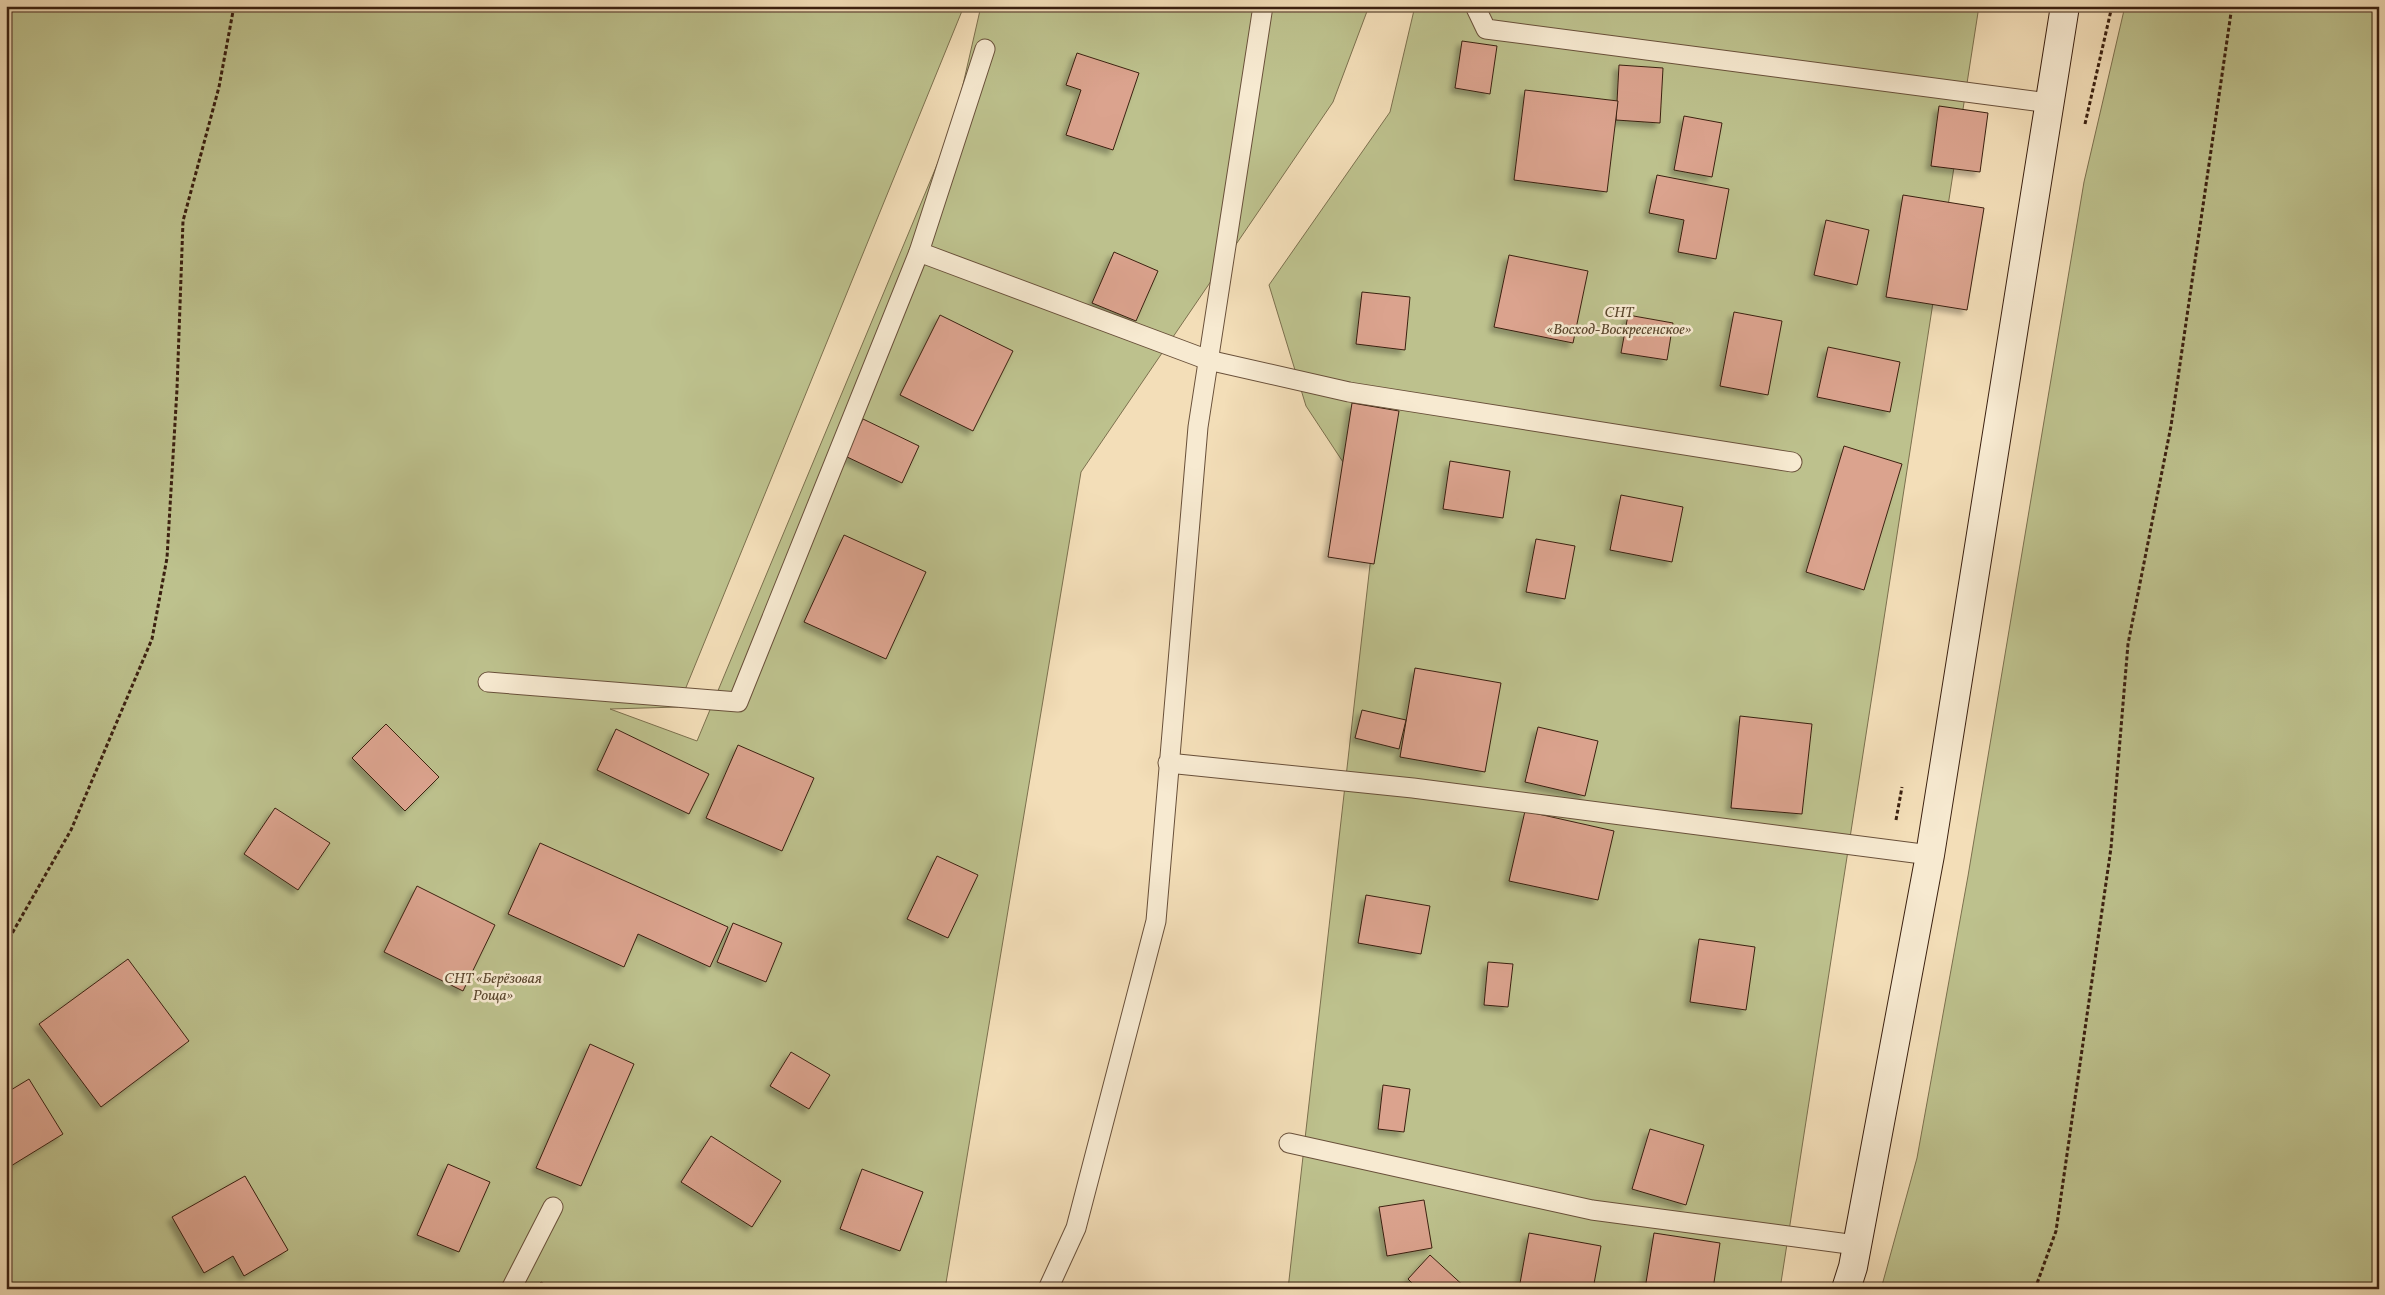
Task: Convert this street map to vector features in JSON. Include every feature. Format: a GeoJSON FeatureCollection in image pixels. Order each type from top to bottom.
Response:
{"type":"FeatureCollection","features":[{"type":"Feature","properties":{"kind":"street"},"geometry":{"type":"LineString","coordinates":[[1846,1289],[1930,854],[2065,6]]}},
{"type":"Feature","properties":{"kind":"lane"},"geometry":{"type":"LineString","coordinates":[[1048,1289],[1076,1228],[1156,921],[1198,427],[1262,6]]}},
{"type":"Feature","properties":{"kind":"lane"},"geometry":{"type":"LineString","coordinates":[[1475,6],[1486,29],[2049,103]]}},
{"type":"Feature","properties":{"kind":"lane"},"geometry":{"type":"LineString","coordinates":[[488,682],[738,702],[919,252],[985,49]]}},
{"type":"Feature","properties":{"kind":"lane"},"geometry":{"type":"LineString","coordinates":[[919,252],[1208,360],[1349,392],[1792,462]]}},
{"type":"Feature","properties":{"kind":"lane"},"geometry":{"type":"LineString","coordinates":[[1168,763],[1413,788],[1930,854]]}},
{"type":"Feature","properties":{"kind":"lane"},"geometry":{"type":"LineString","coordinates":[[1289,1143],[1592,1210],[1856,1245]]}},
{"type":"Feature","properties":{"kind":"lane"},"geometry":{"type":"LineString","coordinates":[[511,1289],[554,1207]]}},
{"type":"Feature","properties":{"kind":"path"},"geometry":{"type":"LineString","coordinates":[[6,944],[71,830],[152,639],[167,558],[177,389],[183,221],[219,87],[234,6]]}},
{"type":"Feature","properties":{"kind":"path"},"geometry":{"type":"LineString","coordinates":[[2084,125],[2112,6]]}},
{"type":"Feature","properties":{"kind":"path"},"geometry":{"type":"LineString","coordinates":[[2035,1289],[2056,1231],[2111,848],[2128,644],[2171,426],[2232,6]]}},
{"type":"Feature","properties":{"kind":"green space","name":"СНТ «Берёзовая Роща»"},"geometry":{"type":"Polygon","coordinates":[[[6,6],[964,6],[678,707],[610,709],[697,741],[954,124],[981,6],[1369,6],[1333,102],[1081,472],[945,1289],[6,1289],[6,6]]]}},
{"type":"Feature","properties":{"kind":"green space","name":"СНТ «Восход-Воскресенское»"},"geometry":{"type":"Polygon","coordinates":[[[1415,6],[1979,6],[1780,1289],[1288,1289],[1376,512],[1306,406],[1269,285],[1390,112],[1415,6]]]}},
{"type":"Feature","properties":{"kind":"green space"},"geometry":{"type":"Polygon","coordinates":[[[2125,6],[2379,6],[2379,1289],[1881,1289],[1917,1158],[1968,876],[2084,182],[2125,6]]]}},
{"type":"Feature","properties":{"kind":"building"},"geometry":{"type":"Polygon","coordinates":[[[1462,41],[1497,46],[1490,94],[1455,88],[1462,41]]]}},
{"type":"Feature","properties":{"kind":"building"},"geometry":{"type":"Polygon","coordinates":[[[1077,53],[1139,73],[1113,150],[1066,135],[1081,90],[1066,85],[1077,53]]]}},
{"type":"Feature","properties":{"kind":"building"},"geometry":{"type":"Polygon","coordinates":[[[1619,65],[1663,68],[1660,123],[1616,120],[1619,65]]]}},
{"type":"Feature","properties":{"kind":"building"},"geometry":{"type":"Polygon","coordinates":[[[1525,90],[1618,101],[1607,192],[1514,180],[1525,90]]]}},
{"type":"Feature","properties":{"kind":"building"},"geometry":{"type":"Polygon","coordinates":[[[1939,106],[1988,113],[1980,172],[1931,166],[1939,106]]]}},
{"type":"Feature","properties":{"kind":"building"},"geometry":{"type":"Polygon","coordinates":[[[1684,116],[1722,123],[1712,177],[1674,170],[1684,116]]]}},
{"type":"Feature","properties":{"kind":"building"},"geometry":{"type":"Polygon","coordinates":[[[1657,175],[1729,189],[1716,259],[1678,252],[1684,220],[1649,213],[1657,175]]]}},
{"type":"Feature","properties":{"kind":"building"},"geometry":{"type":"Polygon","coordinates":[[[1903,195],[1984,208],[1967,310],[1886,297],[1903,195]]]}},
{"type":"Feature","properties":{"kind":"building"},"geometry":{"type":"Polygon","coordinates":[[[1826,220],[1869,230],[1857,285],[1814,275],[1826,220]]]}},
{"type":"Feature","properties":{"kind":"building"},"geometry":{"type":"Polygon","coordinates":[[[1114,252],[1158,271],[1136,321],[1092,303],[1114,252]]]}},
{"type":"Feature","properties":{"kind":"building"},"geometry":{"type":"Polygon","coordinates":[[[1509,255],[1588,271],[1573,343],[1494,327],[1509,255]]]}},
{"type":"Feature","properties":{"kind":"building"},"geometry":{"type":"Polygon","coordinates":[[[1362,292],[1410,297],[1405,350],[1356,344],[1362,292]]]}},
{"type":"Feature","properties":{"kind":"building"},"geometry":{"type":"Polygon","coordinates":[[[1734,312],[1782,321],[1768,395],[1720,386],[1734,312]]]}},
{"type":"Feature","properties":{"kind":"building"},"geometry":{"type":"Polygon","coordinates":[[[940,315],[1013,351],[973,431],[900,395],[940,315]]]}},
{"type":"Feature","properties":{"kind":"building"},"geometry":{"type":"Polygon","coordinates":[[[1628,315],[1673,323],[1667,360],[1621,353],[1628,315]]]}},
{"type":"Feature","properties":{"kind":"building"},"geometry":{"type":"Polygon","coordinates":[[[1828,347],[1900,362],[1890,412],[1817,397],[1828,347]]]}},
{"type":"Feature","properties":{"kind":"building"},"geometry":{"type":"Polygon","coordinates":[[[1352,403],[1399,411],[1374,564],[1328,557],[1352,403]]]}},
{"type":"Feature","properties":{"kind":"building"},"geometry":{"type":"Polygon","coordinates":[[[863,419],[919,446],[902,483],[845,456],[863,419]]]}},
{"type":"Feature","properties":{"kind":"building"},"geometry":{"type":"Polygon","coordinates":[[[1844,446],[1902,464],[1864,590],[1806,572],[1844,446]]]}},
{"type":"Feature","properties":{"kind":"building"},"geometry":{"type":"Polygon","coordinates":[[[1450,461],[1510,471],[1503,518],[1443,509],[1450,461]]]}},
{"type":"Feature","properties":{"kind":"building"},"geometry":{"type":"Polygon","coordinates":[[[1621,495],[1683,507],[1672,562],[1610,550],[1621,495]]]}},
{"type":"Feature","properties":{"kind":"building"},"geometry":{"type":"Polygon","coordinates":[[[844,535],[926,572],[886,659],[804,622],[844,535]]]}},
{"type":"Feature","properties":{"kind":"building"},"geometry":{"type":"Polygon","coordinates":[[[1536,539],[1575,546],[1565,599],[1526,592],[1536,539]]]}},
{"type":"Feature","properties":{"kind":"building"},"geometry":{"type":"Polygon","coordinates":[[[1415,668],[1501,683],[1485,772],[1400,757],[1415,668]]]}},
{"type":"Feature","properties":{"kind":"building"},"geometry":{"type":"Polygon","coordinates":[[[1362,710],[1406,720],[1399,749],[1355,738],[1362,710]]]}},
{"type":"Feature","properties":{"kind":"building"},"geometry":{"type":"Polygon","coordinates":[[[1740,716],[1812,724],[1802,814],[1731,808],[1740,716]]]}},
{"type":"Feature","properties":{"kind":"building"},"geometry":{"type":"Polygon","coordinates":[[[386,724],[439,777],[405,811],[352,758],[386,724]]]}},
{"type":"Feature","properties":{"kind":"building"},"geometry":{"type":"Polygon","coordinates":[[[1538,727],[1598,741],[1585,796],[1525,782],[1538,727]]]}},
{"type":"Feature","properties":{"kind":"building"},"geometry":{"type":"Polygon","coordinates":[[[616,729],[709,774],[689,814],[597,770],[616,729]]]}},
{"type":"Feature","properties":{"kind":"building"},"geometry":{"type":"Polygon","coordinates":[[[738,745],[814,778],[782,851],[706,818],[738,745]]]}},
{"type":"Feature","properties":{"kind":"building"},"geometry":{"type":"Polygon","coordinates":[[[275,808],[330,843],[298,890],[244,854],[275,808]]]}},
{"type":"Feature","properties":{"kind":"building"},"geometry":{"type":"Polygon","coordinates":[[[1525,811],[1614,831],[1598,900],[1509,881],[1525,811]]]}},
{"type":"Feature","properties":{"kind":"building"},"geometry":{"type":"Polygon","coordinates":[[[540,843],[728,927],[710,967],[638,934],[624,967],[508,914],[540,843]]]}},
{"type":"Feature","properties":{"kind":"building"},"geometry":{"type":"Polygon","coordinates":[[[937,856],[978,875],[948,938],[907,919],[937,856]]]}},
{"type":"Feature","properties":{"kind":"building"},"geometry":{"type":"Polygon","coordinates":[[[417,886],[495,925],[463,991],[384,952],[417,886]]]}},
{"type":"Feature","properties":{"kind":"building"},"geometry":{"type":"Polygon","coordinates":[[[1366,895],[1430,906],[1421,954],[1358,943],[1366,895]]]}},
{"type":"Feature","properties":{"kind":"building"},"geometry":{"type":"Polygon","coordinates":[[[733,923],[782,943],[766,982],[717,962],[733,923]]]}},
{"type":"Feature","properties":{"kind":"building"},"geometry":{"type":"Polygon","coordinates":[[[1699,939],[1755,947],[1746,1010],[1690,1002],[1699,939]]]}},
{"type":"Feature","properties":{"kind":"building"},"geometry":{"type":"Polygon","coordinates":[[[128,959],[189,1041],[101,1107],[39,1024],[128,959]]]}},
{"type":"Feature","properties":{"kind":"building"},"geometry":{"type":"Polygon","coordinates":[[[1488,962],[1513,964],[1508,1007],[1484,1005],[1488,962]]]}},
{"type":"Feature","properties":{"kind":"building"},"geometry":{"type":"Polygon","coordinates":[[[590,1044],[634,1064],[581,1186],[536,1168],[590,1044]]]}},
{"type":"Feature","properties":{"kind":"building"},"geometry":{"type":"Polygon","coordinates":[[[791,1052],[830,1075],[809,1109],[770,1086],[791,1052]]]}},
{"type":"Feature","properties":{"kind":"building"},"geometry":{"type":"Polygon","coordinates":[[[29,1079],[63,1134],[6,1169],[6,1093],[29,1079]]]}},
{"type":"Feature","properties":{"kind":"building"},"geometry":{"type":"Polygon","coordinates":[[[1383,1085],[1410,1089],[1404,1132],[1378,1129],[1383,1085]]]}},
{"type":"Feature","properties":{"kind":"building"},"geometry":{"type":"Polygon","coordinates":[[[1650,1129],[1704,1145],[1686,1205],[1632,1189],[1650,1129]]]}},
{"type":"Feature","properties":{"kind":"building"},"geometry":{"type":"Polygon","coordinates":[[[711,1136],[781,1181],[752,1227],[681,1182],[711,1136]]]}},
{"type":"Feature","properties":{"kind":"building"},"geometry":{"type":"Polygon","coordinates":[[[448,1164],[490,1182],[459,1252],[417,1235],[448,1164]]]}},
{"type":"Feature","properties":{"kind":"building"},"geometry":{"type":"Polygon","coordinates":[[[862,1169],[923,1192],[900,1251],[840,1229],[862,1169]]]}},
{"type":"Feature","properties":{"kind":"building"},"geometry":{"type":"Polygon","coordinates":[[[245,1176],[288,1250],[244,1276],[233,1256],[204,1273],[172,1217],[245,1176]]]}},
{"type":"Feature","properties":{"kind":"building"},"geometry":{"type":"Polygon","coordinates":[[[1424,1200],[1432,1248],[1387,1256],[1379,1207],[1424,1200]]]}},
{"type":"Feature","properties":{"kind":"building"},"geometry":{"type":"Polygon","coordinates":[[[1529,1233],[1601,1246],[1593,1289],[1519,1289],[1529,1233]]]}},
{"type":"Feature","properties":{"kind":"building"},"geometry":{"type":"Polygon","coordinates":[[[1654,1233],[1720,1243],[1713,1289],[1645,1289],[1654,1233]]]}},
{"type":"Feature","properties":{"kind":"building"},"geometry":{"type":"Polygon","coordinates":[[[1430,1255],[1467,1289],[1418,1289],[1408,1279],[1430,1255]]]}},
{"type":"Feature","properties":{"kind":"building"},"geometry":{"type":"Polygon","coordinates":[[[541,1282],[553,1289],[536,1289],[541,1282]]]}}]}
